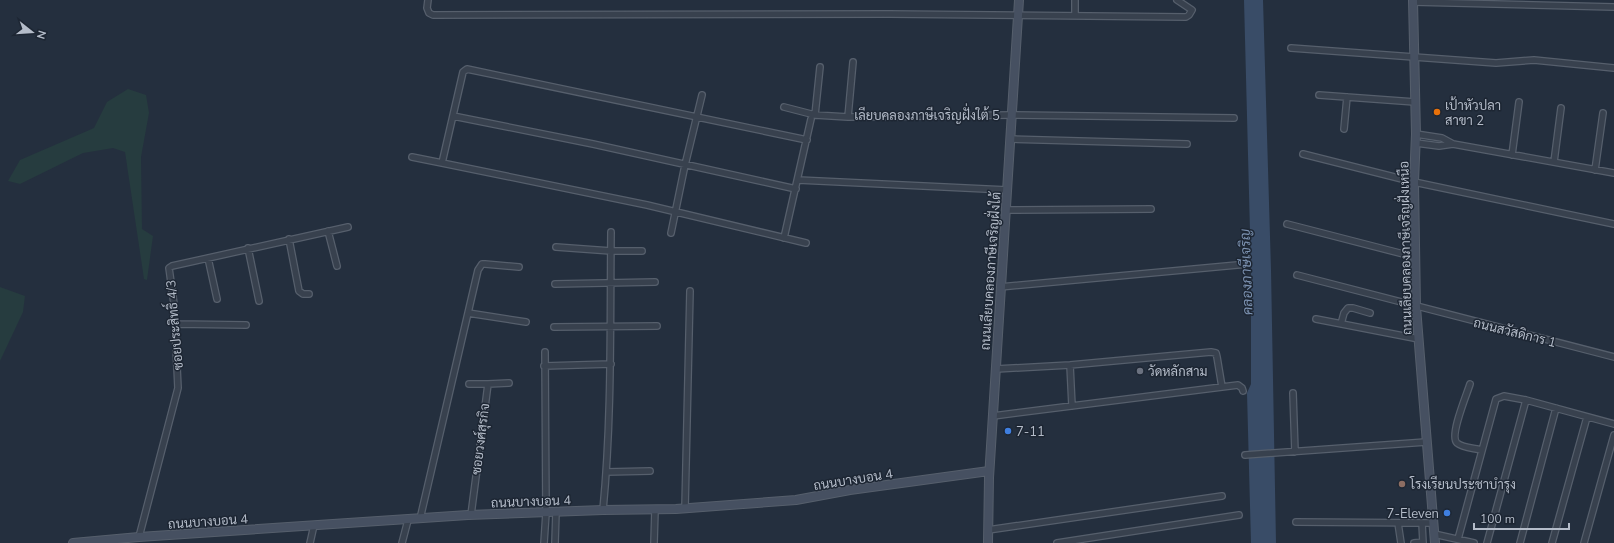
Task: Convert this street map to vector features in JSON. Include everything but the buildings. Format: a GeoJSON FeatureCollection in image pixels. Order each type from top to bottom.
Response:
{"type":"FeatureCollection","features":[{"type":"Feature","properties":{"kind":"street"},"geometry":{"type":"LineString","coordinates":[[428,0],[428,13],[433,15],[1075,15],[1186,17],[1192,10],[1177,0]]}},
{"type":"Feature","properties":{"kind":"street","name":"ถนนเลียบคลองภาษีเจริญฝั่งใต้"},"geometry":{"type":"LineString","coordinates":[[988,543],[989,471],[1019,0]]}},
{"type":"Feature","properties":{"kind":"street"},"geometry":{"type":"LineString","coordinates":[[1075,0],[1075,15]]}},
{"type":"Feature","properties":{"kind":"street"},"geometry":{"type":"LineString","coordinates":[[1413,1],[1614,7]]}},
{"type":"Feature","properties":{"kind":"street","name":"ถนนเลียบคลองภาษีเจริญฝั่งเหนือ"},"geometry":{"type":"LineString","coordinates":[[1413,1],[1416,134],[1414,182],[1416,307],[1432,523],[1435,543]]}},
{"type":"Feature","properties":{"kind":"street"},"geometry":{"type":"LineString","coordinates":[[1291,48],[1496,62],[1534,60],[1614,68]]}},
{"type":"Feature","properties":{"kind":"street","name":"เลียบคลองภาษีเจริญฝั่งใต้ 5"},"geometry":{"type":"LineString","coordinates":[[853,62],[848,117],[1012,115],[1234,118]]}},
{"type":"Feature","properties":{"kind":"street"},"geometry":{"type":"LineString","coordinates":[[784,238],[807,140],[814,117],[820,67]]}},
{"type":"Feature","properties":{"kind":"street"},"geometry":{"type":"LineString","coordinates":[[442,163],[463,72],[467,69],[807,140]]}},
{"type":"Feature","properties":{"kind":"street"},"geometry":{"type":"LineString","coordinates":[[670,233],[702,95]]}},
{"type":"Feature","properties":{"kind":"street"},"geometry":{"type":"LineString","coordinates":[[1319,95],[1415,102]]}},
{"type":"Feature","properties":{"kind":"street"},"geometry":{"type":"LineString","coordinates":[[1344,129],[1347,97]]}},
{"type":"Feature","properties":{"kind":"street"},"geometry":{"type":"LineString","coordinates":[[1512,155],[1519,102]]}},
{"type":"Feature","properties":{"kind":"street"},"geometry":{"type":"LineString","coordinates":[[784,106],[814,117],[848,117]]}},
{"type":"Feature","properties":{"kind":"street"},"geometry":{"type":"LineString","coordinates":[[1554,162],[1561,108]]}},
{"type":"Feature","properties":{"kind":"street"},"geometry":{"type":"LineString","coordinates":[[1595,170],[1603,113]]}},
{"type":"Feature","properties":{"kind":"street"},"geometry":{"type":"LineString","coordinates":[[453,116],[593,144],[796,189]]}},
{"type":"Feature","properties":{"kind":"street"},"geometry":{"type":"LineString","coordinates":[[1416,134],[1442,138],[1453,144],[1614,173]]}},
{"type":"Feature","properties":{"kind":"street"},"geometry":{"type":"LineString","coordinates":[[1010,139],[1188,144]]}},
{"type":"Feature","properties":{"kind":"street"},"geometry":{"type":"LineString","coordinates":[[1416,143],[1439,146],[1453,144]]}},
{"type":"Feature","properties":{"kind":"street"},"geometry":{"type":"LineString","coordinates":[[1303,154],[1414,182],[1614,224]]}},
{"type":"Feature","properties":{"kind":"street"},"geometry":{"type":"LineString","coordinates":[[412,157],[675,212],[806,242]]}},
{"type":"Feature","properties":{"kind":"street"},"geometry":{"type":"LineString","coordinates":[[798,180],[1007,190]]}},
{"type":"Feature","properties":{"kind":"street"},"geometry":{"type":"LineString","coordinates":[[1005,210],[1151,209]]}},
{"type":"Feature","properties":{"kind":"street"},"geometry":{"type":"LineString","coordinates":[[1287,224],[1415,257]]}},
{"type":"Feature","properties":{"kind":"street","name":"ซอยประสิทธิ์ 4/3"},"geometry":{"type":"LineString","coordinates":[[139,537],[177,394],[176,324],[169,268],[172,266],[248,248],[348,227]]}},
{"type":"Feature","properties":{"kind":"street"},"geometry":{"type":"LineString","coordinates":[[328,231],[336,266]]}},
{"type":"Feature","properties":{"kind":"street"},"geometry":{"type":"LineString","coordinates":[[603,510],[611,364],[611,232]]}},
{"type":"Feature","properties":{"kind":"street"},"geometry":{"type":"LineString","coordinates":[[289,239],[299,291],[303,294],[309,294]]}},
{"type":"Feature","properties":{"kind":"street"},"geometry":{"type":"LineString","coordinates":[[556,247],[611,251],[642,251]]}},
{"type":"Feature","properties":{"kind":"street"},"geometry":{"type":"LineString","coordinates":[[248,248],[259,301]]}},
{"type":"Feature","properties":{"kind":"street"},"geometry":{"type":"LineString","coordinates":[[208,258],[217,299]]}},
{"type":"Feature","properties":{"kind":"street"},"geometry":{"type":"LineString","coordinates":[[420,519],[478,270],[482,264],[519,268]]}},
{"type":"Feature","properties":{"kind":"street"},"geometry":{"type":"LineString","coordinates":[[1000,287],[1248,264]]}},
{"type":"Feature","properties":{"kind":"street","name":"ถนนสวัสดิการ 1"},"geometry":{"type":"LineString","coordinates":[[1297,275],[1614,357]]}},
{"type":"Feature","properties":{"kind":"street"},"geometry":{"type":"LineString","coordinates":[[555,284],[655,282]]}},
{"type":"Feature","properties":{"kind":"street"},"geometry":{"type":"LineString","coordinates":[[685,508],[690,290]]}},
{"type":"Feature","properties":{"kind":"street"},"geometry":{"type":"LineString","coordinates":[[1341,324],[1344,313],[1348,308],[1370,313]]}},
{"type":"Feature","properties":{"kind":"street"},"geometry":{"type":"LineString","coordinates":[[468,314],[526,322]]}},
{"type":"Feature","properties":{"kind":"street"},"geometry":{"type":"LineString","coordinates":[[1316,319],[1419,340]]}},
{"type":"Feature","properties":{"kind":"street"},"geometry":{"type":"LineString","coordinates":[[176,324],[246,325]]}},
{"type":"Feature","properties":{"kind":"street"},"geometry":{"type":"LineString","coordinates":[[554,327],[657,326]]}},
{"type":"Feature","properties":{"kind":"street"},"geometry":{"type":"LineString","coordinates":[[544,543],[546,513],[545,352]]}},
{"type":"Feature","properties":{"kind":"street"},"geometry":{"type":"LineString","coordinates":[[996,369],[1070,365],[1214,352],[1217,357],[1222,387]]}},
{"type":"Feature","properties":{"kind":"street"},"geometry":{"type":"LineString","coordinates":[[544,366],[611,364]]}},
{"type":"Feature","properties":{"kind":"street"},"geometry":{"type":"LineString","coordinates":[[1070,365],[1072,406]]}},
{"type":"Feature","properties":{"kind":"street"},"geometry":{"type":"LineString","coordinates":[[469,384],[509,383]]}},
{"type":"Feature","properties":{"kind":"street","name":"ซอยวงศ์สุรกิจ"},"geometry":{"type":"LineString","coordinates":[[470,515],[488,384]]}},
{"type":"Feature","properties":{"kind":"street"},"geometry":{"type":"LineString","coordinates":[[1470,384],[1455,430],[1454,438],[1457,443],[1462,446],[1482,450]]}},
{"type":"Feature","properties":{"kind":"street"},"geometry":{"type":"LineString","coordinates":[[993,416],[1238,385],[1243,391]]}},
{"type":"Feature","properties":{"kind":"street"},"geometry":{"type":"LineString","coordinates":[[1293,393],[1295,452]]}},
{"type":"Feature","properties":{"kind":"street"},"geometry":{"type":"LineString","coordinates":[[1458,539],[1496,400],[1504,396],[1526,400],[1614,424]]}},
{"type":"Feature","properties":{"kind":"street"},"geometry":{"type":"LineString","coordinates":[[1487,543],[1526,400]]}},
{"type":"Feature","properties":{"kind":"street"},"geometry":{"type":"LineString","coordinates":[[1520,543],[1556,408]]}},
{"type":"Feature","properties":{"kind":"street"},"geometry":{"type":"LineString","coordinates":[[1552,543],[1587,417]]}},
{"type":"Feature","properties":{"kind":"street"},"geometry":{"type":"LineString","coordinates":[[1584,543],[1614,434]]}},
{"type":"Feature","properties":{"kind":"street"},"geometry":{"type":"LineString","coordinates":[[1246,455],[1426,442]]}},
{"type":"Feature","properties":{"kind":"street"},"geometry":{"type":"LineString","coordinates":[[606,472],[650,471]]}},
{"type":"Feature","properties":{"kind":"street","name":"ถนนบางบอน 4"},"geometry":{"type":"LineString","coordinates":[[73,543],[139,537],[470,515],[603,510],[655,510],[796,500],[850,490],[989,471]]}},
{"type":"Feature","properties":{"kind":"street"},"geometry":{"type":"LineString","coordinates":[[988,530],[1222,496]]}},
{"type":"Feature","properties":{"kind":"street"},"geometry":{"type":"LineString","coordinates":[[654,543],[655,510]]}},
{"type":"Feature","properties":{"kind":"street"},"geometry":{"type":"LineString","coordinates":[[555,543],[556,512]]}},
{"type":"Feature","properties":{"kind":"street"},"geometry":{"type":"LineString","coordinates":[[1057,543],[1239,515]]}},
{"type":"Feature","properties":{"kind":"street"},"geometry":{"type":"LineString","coordinates":[[402,543],[408,520]]}},
{"type":"Feature","properties":{"kind":"street"},"geometry":{"type":"LineString","coordinates":[[1296,522],[1432,523]]}},
{"type":"Feature","properties":{"kind":"street"},"geometry":{"type":"LineString","coordinates":[[1398,523],[1401,543]]}},
{"type":"Feature","properties":{"kind":"street"},"geometry":{"type":"LineString","coordinates":[[1414,543],[1423,543],[1422,523]]}},
{"type":"Feature","properties":{"kind":"street"},"geometry":{"type":"LineString","coordinates":[[310,543],[314,525]]}},
{"type":"Feature","properties":{"kind":"street"},"geometry":{"type":"LineString","coordinates":[[1434,534],[1474,543]]}},
{"type":"Feature","properties":{"kind":"green space"},"geometry":{"type":"Polygon","coordinates":[[[128,89],[146,95],[149,113],[141,157],[142,229],[153,236],[147,280],[144,279],[125,152],[113,148],[83,153],[20,184],[8,181],[20,160],[94,128],[107,102],[128,89]]]}},
{"type":"Feature","properties":{"kind":"green space"},"geometry":{"type":"Polygon","coordinates":[[[0,287],[25,296],[23,312],[0,361],[0,287]]]}},
{"type":"Feature","properties":{"kind":"water"},"geometry":{"type":"Polygon","coordinates":[[[1244,0],[1263,0],[1271,270],[1276,543],[1251,543],[1247,393],[1251,384],[1251,270],[1244,0]]]}},
{"type":"Feature","properties":{"kind":"place","name":"เป้าหัวปลา สาขา 2"},"geometry":{"type":"Point","coordinates":[1437,112]}},
{"type":"Feature","properties":{"kind":"place","name":"วัดหลักสาม"},"geometry":{"type":"Point","coordinates":[1140,371]}},
{"type":"Feature","properties":{"kind":"place","name":"7-11"},"geometry":{"type":"Point","coordinates":[1008,431]}},
{"type":"Feature","properties":{"kind":"place","name":"โรงเรียนประชาบำรุง"},"geometry":{"type":"Point","coordinates":[1402,484]}},
{"type":"Feature","properties":{"kind":"place","name":"7-Eleven"},"geometry":{"type":"Point","coordinates":[1447,513]}},
{"type":"Feature","properties":{"kind":"water label","name":"คลองภาษีเจริญ"},"geometry":{"type":"Point","coordinates":[1246,272]}}]}
